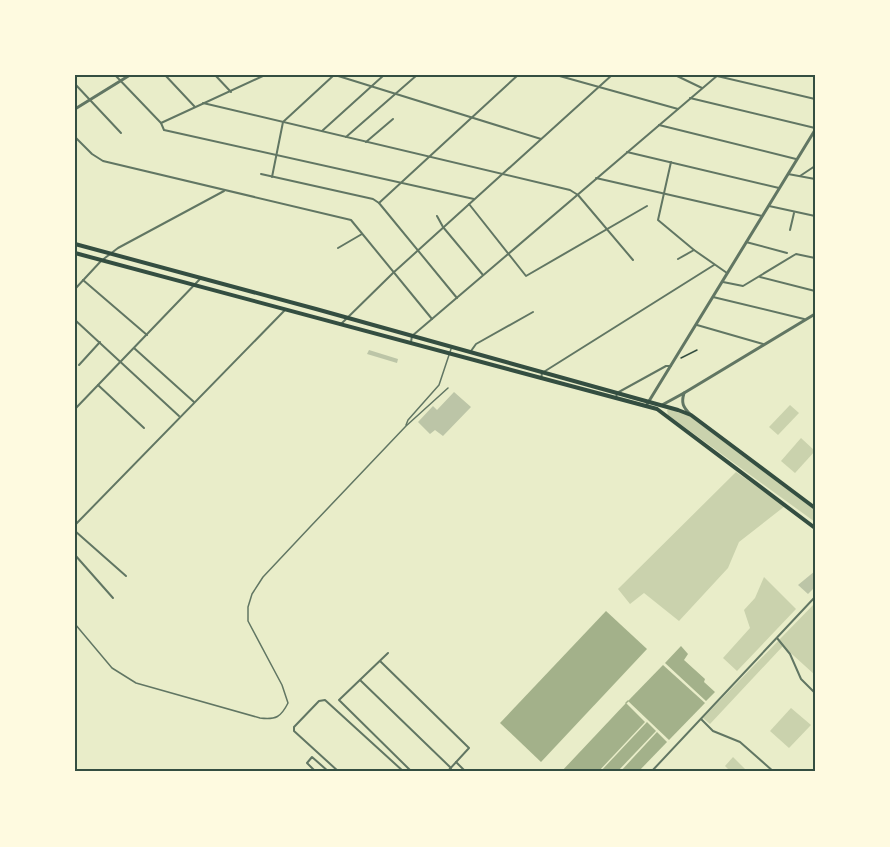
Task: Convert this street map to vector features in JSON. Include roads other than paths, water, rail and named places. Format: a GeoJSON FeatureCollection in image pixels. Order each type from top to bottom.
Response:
{"type":"FeatureCollection","features":[{"type":"Feature","properties":{"kind":"main road"},"geometry":{"type":"LineString","coordinates":[[75,244],[412,336],[657,409],[815,528]]}},
{"type":"Feature","properties":{"kind":"main road"},"geometry":{"type":"LineString","coordinates":[[75,253],[541,378],[617,396],[649,400],[691,415],[815,508]]}},
{"type":"Feature","properties":{"kind":"street"},"geometry":{"type":"LineString","coordinates":[[116,75],[164,130],[474,199]]}},
{"type":"Feature","properties":{"kind":"street"},"geometry":{"type":"LineString","coordinates":[[75,109],[130,75]]}},
{"type":"Feature","properties":{"kind":"street"},"geometry":{"type":"LineString","coordinates":[[165,75],[195,106]]}},
{"type":"Feature","properties":{"kind":"street"},"geometry":{"type":"LineString","coordinates":[[215,75],[231,92]]}},
{"type":"Feature","properties":{"kind":"street"},"geometry":{"type":"LineString","coordinates":[[160,123],[264,75]]}},
{"type":"Feature","properties":{"kind":"street"},"geometry":{"type":"LineString","coordinates":[[272,177],[283,122],[334,75],[542,139]]}},
{"type":"Feature","properties":{"kind":"street"},"geometry":{"type":"LineString","coordinates":[[322,131],[384,75]]}},
{"type":"Feature","properties":{"kind":"street"},"geometry":{"type":"LineString","coordinates":[[346,137],[417,75]]}},
{"type":"Feature","properties":{"kind":"street"},"geometry":{"type":"LineString","coordinates":[[379,203],[518,75]]}},
{"type":"Feature","properties":{"kind":"street"},"geometry":{"type":"LineString","coordinates":[[558,75],[678,109]]}},
{"type":"Feature","properties":{"kind":"street"},"geometry":{"type":"LineString","coordinates":[[340,325],[443,227],[612,75]]}},
{"type":"Feature","properties":{"kind":"street"},"geometry":{"type":"LineString","coordinates":[[675,75],[702,88]]}},
{"type":"Feature","properties":{"kind":"street"},"geometry":{"type":"LineString","coordinates":[[410,344],[412,336],[717,75],[815,99]]}},
{"type":"Feature","properties":{"kind":"street"},"geometry":{"type":"LineString","coordinates":[[75,84],[121,133]]}},
{"type":"Feature","properties":{"kind":"street"},"geometry":{"type":"LineString","coordinates":[[646,406],[815,129],[690,98]]}},
{"type":"Feature","properties":{"kind":"street"},"geometry":{"type":"LineString","coordinates":[[203,104],[570,190],[578,195],[633,260]]}},
{"type":"Feature","properties":{"kind":"street"},"geometry":{"type":"LineString","coordinates":[[366,142],[393,119]]}},
{"type":"Feature","properties":{"kind":"street"},"geometry":{"type":"LineString","coordinates":[[659,124],[797,159]]}},
{"type":"Feature","properties":{"kind":"street"},"geometry":{"type":"LineString","coordinates":[[75,137],[92,154],[103,161],[351,220],[432,319]]}},
{"type":"Feature","properties":{"kind":"street"},"geometry":{"type":"LineString","coordinates":[[627,152],[780,188]]}},
{"type":"Feature","properties":{"kind":"street"},"geometry":{"type":"LineString","coordinates":[[671,162],[658,220],[694,250],[727,273]]}},
{"type":"Feature","properties":{"kind":"street"},"geometry":{"type":"LineString","coordinates":[[800,176],[815,166]]}},
{"type":"Feature","properties":{"kind":"street"},"geometry":{"type":"LineString","coordinates":[[261,174],[379,203],[457,298]]}},
{"type":"Feature","properties":{"kind":"street"},"geometry":{"type":"LineString","coordinates":[[788,174],[815,179]]}},
{"type":"Feature","properties":{"kind":"street"},"geometry":{"type":"LineString","coordinates":[[596,178],[762,216]]}},
{"type":"Feature","properties":{"kind":"street"},"geometry":{"type":"LineString","coordinates":[[75,289],[108,254],[225,191]]}},
{"type":"Feature","properties":{"kind":"street"},"geometry":{"type":"LineString","coordinates":[[469,204],[526,276],[647,206]]}},
{"type":"Feature","properties":{"kind":"street"},"geometry":{"type":"LineString","coordinates":[[769,206],[815,216]]}},
{"type":"Feature","properties":{"kind":"street"},"geometry":{"type":"LineString","coordinates":[[790,231],[794,212]]}},
{"type":"Feature","properties":{"kind":"street"},"geometry":{"type":"LineString","coordinates":[[437,216],[443,227],[483,275]]}},
{"type":"Feature","properties":{"kind":"street"},"geometry":{"type":"LineString","coordinates":[[338,248],[362,234]]}},
{"type":"Feature","properties":{"kind":"street"},"geometry":{"type":"LineString","coordinates":[[747,242],[787,253]]}},
{"type":"Feature","properties":{"kind":"street"},"geometry":{"type":"LineString","coordinates":[[678,259],[694,250]]}},
{"type":"Feature","properties":{"kind":"street"},"geometry":{"type":"LineString","coordinates":[[722,282],[743,286],[796,254],[814,258]]}},
{"type":"Feature","properties":{"kind":"street"},"geometry":{"type":"LineString","coordinates":[[541,378],[542,373],[714,265]]}},
{"type":"Feature","properties":{"kind":"street"},"geometry":{"type":"LineString","coordinates":[[171,279],[173,271]]}},
{"type":"Feature","properties":{"kind":"street"},"geometry":{"type":"LineString","coordinates":[[760,277],[815,291]]}},
{"type":"Feature","properties":{"kind":"street"},"geometry":{"type":"LineString","coordinates":[[75,409],[200,279]]}},
{"type":"Feature","properties":{"kind":"street"},"geometry":{"type":"LineString","coordinates":[[83,280],[147,335]]}},
{"type":"Feature","properties":{"kind":"street"},"geometry":{"type":"LineString","coordinates":[[713,297],[806,320]]}},
{"type":"Feature","properties":{"kind":"street"},"geometry":{"type":"LineString","coordinates":[[75,523],[286,310]]}},
{"type":"Feature","properties":{"kind":"street"},"geometry":{"type":"LineString","coordinates":[[469,353],[476,344],[532,312]]}},
{"type":"Feature","properties":{"kind":"street"},"geometry":{"type":"LineString","coordinates":[[657,409],[815,314]]}},
{"type":"Feature","properties":{"kind":"street"},"geometry":{"type":"LineString","coordinates":[[75,320],[180,416]]}},
{"type":"Feature","properties":{"kind":"street"},"geometry":{"type":"LineString","coordinates":[[75,328],[79,324]]}},
{"type":"Feature","properties":{"kind":"street"},"geometry":{"type":"LineString","coordinates":[[697,325],[764,344]]}},
{"type":"Feature","properties":{"kind":"street"},"geometry":{"type":"LineString","coordinates":[[80,365],[100,342]]}},
{"type":"Feature","properties":{"kind":"street"},"geometry":{"type":"LineString","coordinates":[[134,348],[194,402]]}},
{"type":"Feature","properties":{"kind":"street"},"geometry":{"type":"LineString","coordinates":[[617,396],[666,366],[671,366]]}},
{"type":"Feature","properties":{"kind":"street"},"geometry":{"type":"LineString","coordinates":[[98,385],[144,428]]}},
{"type":"Feature","properties":{"kind":"street"},"geometry":{"type":"LineString","coordinates":[[684,393],[683,405],[691,415]]}},
{"type":"Feature","properties":{"kind":"street"},"geometry":{"type":"LineString","coordinates":[[75,399],[80,404]]}},
{"type":"Feature","properties":{"kind":"street"},"geometry":{"type":"LineString","coordinates":[[75,531],[126,576]]}},
{"type":"Feature","properties":{"kind":"street"},"geometry":{"type":"LineString","coordinates":[[75,555],[113,598]]}},
{"type":"Feature","properties":{"kind":"street"},"geometry":{"type":"LineString","coordinates":[[651,772],[815,597]]}},
{"type":"Feature","properties":{"kind":"street"},"geometry":{"type":"LineString","coordinates":[[777,638],[790,654],[801,679],[815,693]]}},
{"type":"Feature","properties":{"kind":"street"},"geometry":{"type":"LineString","coordinates":[[388,653],[339,700],[412,772]]}},
{"type":"Feature","properties":{"kind":"street"},"geometry":{"type":"LineString","coordinates":[[380,661],[470,748],[447,772]]}},
{"type":"Feature","properties":{"kind":"street"},"geometry":{"type":"LineString","coordinates":[[360,680],[451,768]]}},
{"type":"Feature","properties":{"kind":"street"},"geometry":{"type":"LineString","coordinates":[[339,772],[294,731],[294,727],[319,701],[325,700],[404,772]]}},
{"type":"Feature","properties":{"kind":"street"},"geometry":{"type":"LineString","coordinates":[[700,719],[713,731],[740,742],[774,772]]}},
{"type":"Feature","properties":{"kind":"street"},"geometry":{"type":"LineString","coordinates":[[316,772],[308,763],[312,757],[329,772]]}},
{"type":"Feature","properties":{"kind":"street"},"geometry":{"type":"LineString","coordinates":[[456,762],[466,772]]}},
{"type":"Feature","properties":{"kind":"street"},"geometry":{"type":"LineString","coordinates":[[322,772],[326,769]]}},
{"type":"Feature","properties":{"kind":"street"},"geometry":{"type":"LineString","coordinates":[[298,772],[304,772]]}},
{"type":"Feature","properties":{"kind":"lane"},"geometry":{"type":"LineString","coordinates":[[406,426],[408,420],[439,385],[452,348]]}},
{"type":"Feature","properties":{"kind":"lane"},"geometry":{"type":"LineString","coordinates":[[75,624],[112,668],[136,683],[260,718],[272,720],[282,715],[288,703],[282,685],[248,621],[248,607],[252,594],[263,577],[406,426],[448,388]]}}]}
